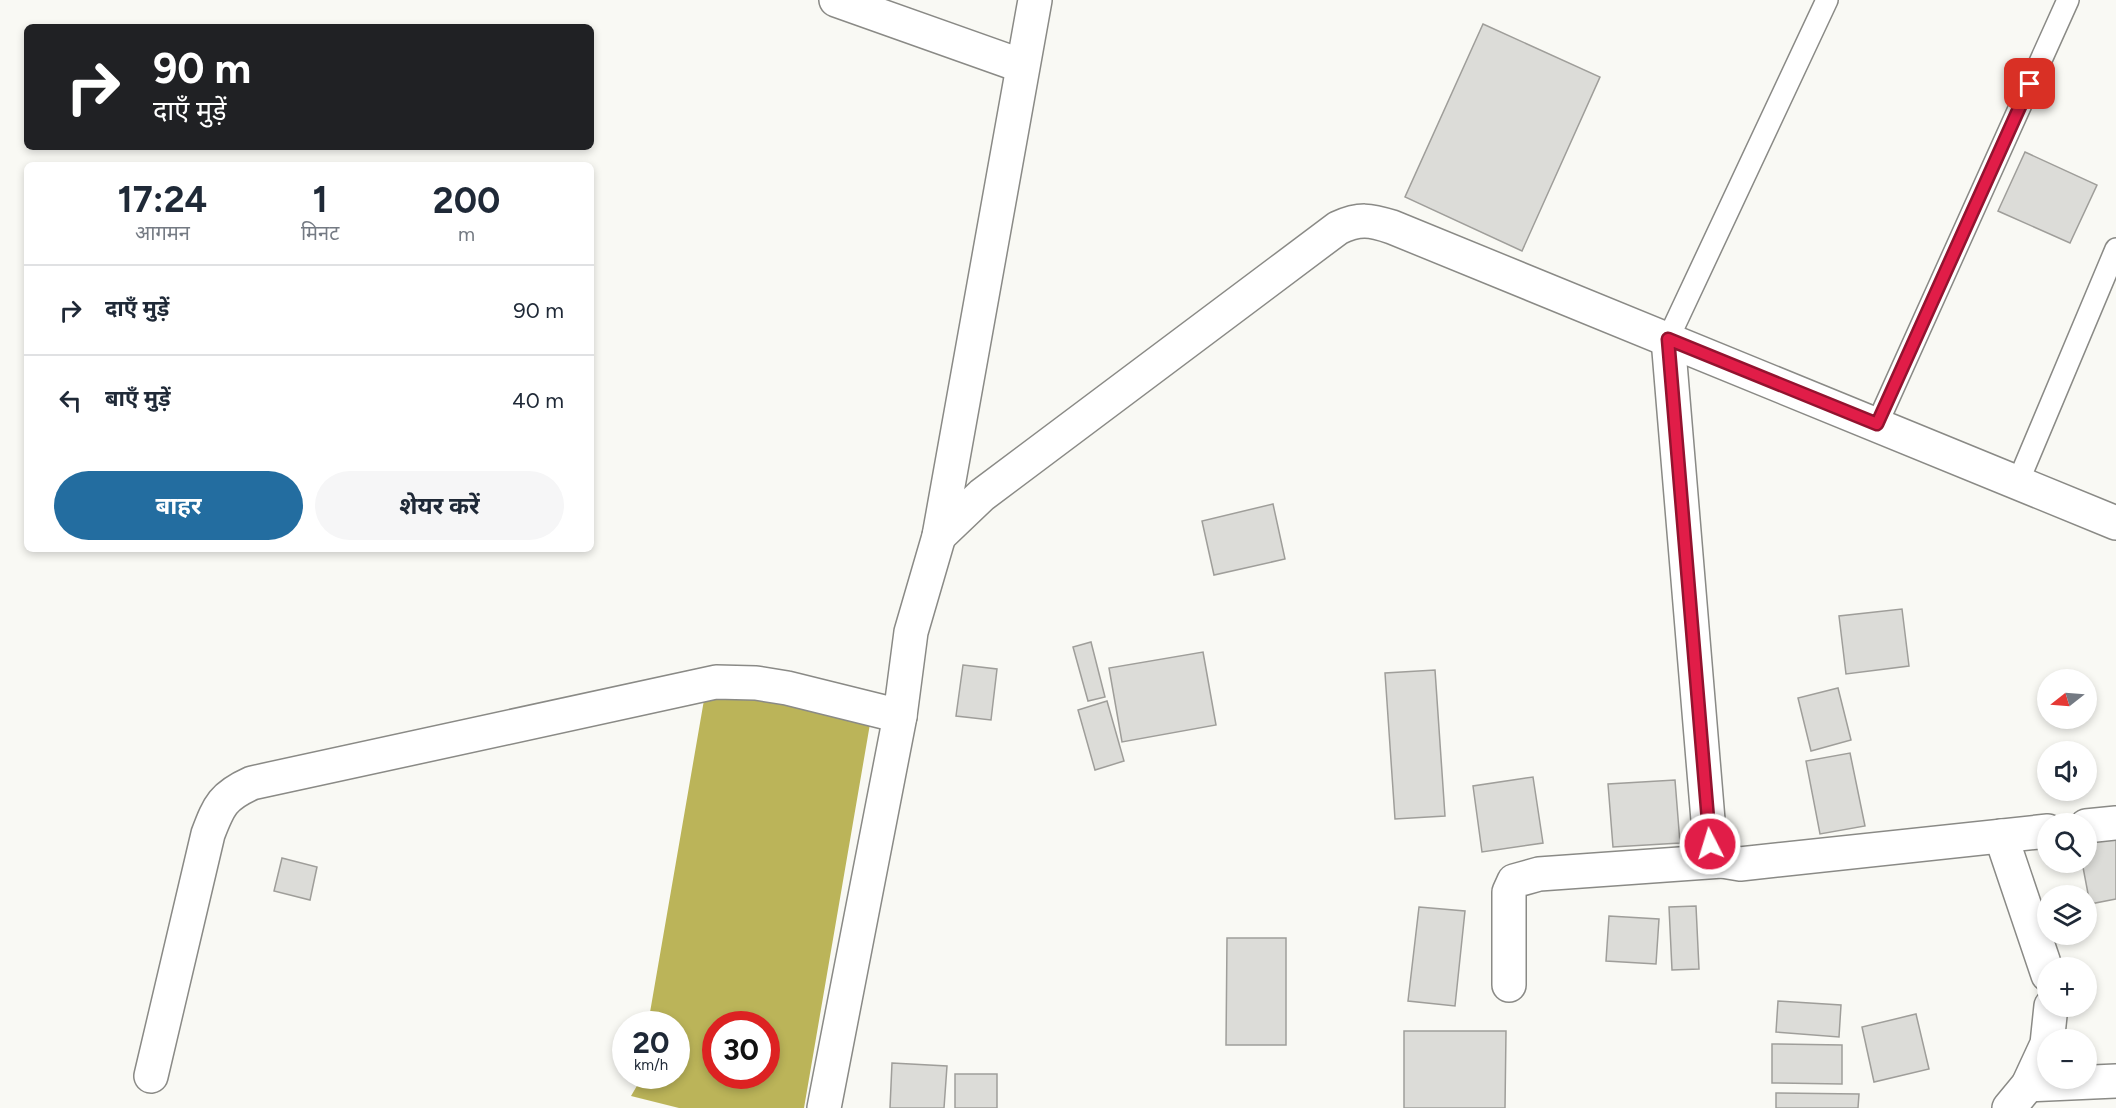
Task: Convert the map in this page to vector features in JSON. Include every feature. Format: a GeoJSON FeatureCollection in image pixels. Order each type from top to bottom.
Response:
{"type":"FeatureCollection","features":[{"type":"Feature","properties":{"kind":"street"},"geometry":{"type":"LineString","coordinates":[[836,0],[1022,66]]}},
{"type":"Feature","properties":{"kind":"street"},"geometry":{"type":"LineString","coordinates":[[824,1108],[900,716],[911,632],[939,536],[1035,0]]}},
{"type":"Feature","properties":{"kind":"street"},"geometry":{"type":"LineString","coordinates":[[939,536],[982,495],[1338,228],[1355,221],[1373,221],[1392,227],[2116,523]]}},
{"type":"Feature","properties":{"kind":"street"},"geometry":{"type":"LineString","coordinates":[[1668,339],[1710,844],[1722,861]]}},
{"type":"Feature","properties":{"kind":"street"},"geometry":{"type":"LineString","coordinates":[[151,1076],[208,834],[218,809],[233,792],[252,783],[716,682],[756,683],[787,688],[900,716]]}},
{"type":"Feature","properties":{"kind":"street"},"geometry":{"type":"LineString","coordinates":[[2097,825],[2116,823]]}},
{"type":"Feature","properties":{"kind":"street"},"geometry":{"type":"LineString","coordinates":[[1509,985],[1509,892],[1514,881],[1539,874],[1722,861],[1740,864],[2037,832]]}},
{"type":"Feature","properties":{"kind":"street"},"geometry":{"type":"LineString","coordinates":[[2001,836],[2042,957]]}},
{"type":"Feature","properties":{"kind":"street"},"geometry":{"type":"LineString","coordinates":[[2018,1096],[2047,1044],[2049,1017]]}},
{"type":"Feature","properties":{"kind":"street"},"geometry":{"type":"LineString","coordinates":[[2018,1096],[2116,1081]]}},
{"type":"Feature","properties":{"kind":"lane"},"geometry":{"type":"LineString","coordinates":[[1668,339],[1827,0]]}},
{"type":"Feature","properties":{"kind":"lane"},"geometry":{"type":"LineString","coordinates":[[1877,424],[2068,0]]}},
{"type":"Feature","properties":{"kind":"lane"},"geometry":{"type":"LineString","coordinates":[[2018,482],[2116,249]]}},
{"type":"Feature","properties":{"kind":"shaded area"},"geometry":{"type":"Polygon","coordinates":[[[709,671],[871,718],[804,1108],[679,1108],[631,1096],[635,1089],[690,1089],[690,1011],[650,1011],[709,671]]]}},
{"type":"Feature","properties":{"kind":"building"},"geometry":{"type":"Polygon","coordinates":[[[1483,24],[1600,77],[1522,251],[1405,197],[1483,24]]]}},
{"type":"Feature","properties":{"kind":"building"},"geometry":{"type":"Polygon","coordinates":[[[2025,152],[2097,185],[2070,243],[1998,211],[2025,152]]]}},
{"type":"Feature","properties":{"kind":"building"},"geometry":{"type":"Polygon","coordinates":[[[1273,504],[1285,559],[1214,575],[1202,521],[1273,504]]]}},
{"type":"Feature","properties":{"kind":"building"},"geometry":{"type":"Polygon","coordinates":[[[1902,609],[1909,666],[1846,674],[1839,616],[1902,609]]]}},
{"type":"Feature","properties":{"kind":"building"},"geometry":{"type":"Polygon","coordinates":[[[1091,642],[1105,697],[1088,701],[1073,647],[1091,642]]]}},
{"type":"Feature","properties":{"kind":"building"},"geometry":{"type":"Polygon","coordinates":[[[1203,652],[1216,725],[1122,742],[1109,668],[1203,652]]]}},
{"type":"Feature","properties":{"kind":"building"},"geometry":{"type":"Polygon","coordinates":[[[963,665],[997,669],[991,720],[956,716],[963,665]]]}},
{"type":"Feature","properties":{"kind":"building"},"geometry":{"type":"Polygon","coordinates":[[[1435,670],[1445,816],[1395,819],[1385,673],[1435,670]]]}},
{"type":"Feature","properties":{"kind":"building"},"geometry":{"type":"Polygon","coordinates":[[[1838,688],[1851,740],[1811,751],[1798,698],[1838,688]]]}},
{"type":"Feature","properties":{"kind":"building"},"geometry":{"type":"Polygon","coordinates":[[[1107,701],[1124,761],[1095,770],[1078,710],[1107,701]]]}},
{"type":"Feature","properties":{"kind":"building"},"geometry":{"type":"Polygon","coordinates":[[[1850,753],[1865,826],[1820,834],[1806,761],[1850,753]]]}},
{"type":"Feature","properties":{"kind":"building"},"geometry":{"type":"Polygon","coordinates":[[[1533,777],[1543,843],[1482,852],[1473,786],[1533,777]]]}},
{"type":"Feature","properties":{"kind":"building"},"geometry":{"type":"Polygon","coordinates":[[[1675,780],[1680,843],[1613,847],[1608,784],[1675,780]]]}},
{"type":"Feature","properties":{"kind":"building"},"geometry":{"type":"Polygon","coordinates":[[[2116,835],[2116,899],[2097,903],[2097,885],[2086,885],[2084,873],[2097,873],[2097,839],[2116,835]]]}},
{"type":"Feature","properties":{"kind":"building"},"geometry":{"type":"Polygon","coordinates":[[[282,858],[317,867],[310,900],[274,891],[282,858]]]}},
{"type":"Feature","properties":{"kind":"building"},"geometry":{"type":"Polygon","coordinates":[[[1696,906],[1699,969],[1672,970],[1669,907],[1696,906]]]}},
{"type":"Feature","properties":{"kind":"building"},"geometry":{"type":"Polygon","coordinates":[[[1419,907],[1465,911],[1455,1006],[1408,1001],[1419,907]]]}},
{"type":"Feature","properties":{"kind":"building"},"geometry":{"type":"Polygon","coordinates":[[[1609,916],[1659,919],[1656,964],[1606,961],[1609,916]]]}},
{"type":"Feature","properties":{"kind":"building"},"geometry":{"type":"Polygon","coordinates":[[[1227,938],[1286,938],[1286,1045],[1226,1045],[1227,938]]]}},
{"type":"Feature","properties":{"kind":"building"},"geometry":{"type":"Polygon","coordinates":[[[1778,1001],[1841,1005],[1839,1037],[1776,1032],[1778,1001]]]}},
{"type":"Feature","properties":{"kind":"building"},"geometry":{"type":"Polygon","coordinates":[[[1916,1014],[1929,1069],[1874,1082],[1862,1027],[1916,1014]]]}},
{"type":"Feature","properties":{"kind":"building"},"geometry":{"type":"Polygon","coordinates":[[[1404,1031],[1506,1031],[1505,1108],[1404,1108],[1404,1031]]]}},
{"type":"Feature","properties":{"kind":"building"},"geometry":{"type":"Polygon","coordinates":[[[1772,1044],[1842,1045],[1842,1084],[1772,1083],[1772,1044]]]}},
{"type":"Feature","properties":{"kind":"building"},"geometry":{"type":"Polygon","coordinates":[[[892,1063],[947,1066],[944,1108],[890,1108],[892,1063]]]}},
{"type":"Feature","properties":{"kind":"building"},"geometry":{"type":"Polygon","coordinates":[[[955,1074],[997,1074],[997,1108],[955,1108],[955,1074]]]}},
{"type":"Feature","properties":{"kind":"building"},"geometry":{"type":"Polygon","coordinates":[[[1776,1093],[1859,1094],[1858,1108],[1776,1108],[1776,1093]]]}},
{"type":"Feature","properties":{"kind":"route"},"geometry":{"type":"LineString","coordinates":[[1710,844],[1668,339],[1877,424],[2030,84]]}}]}
